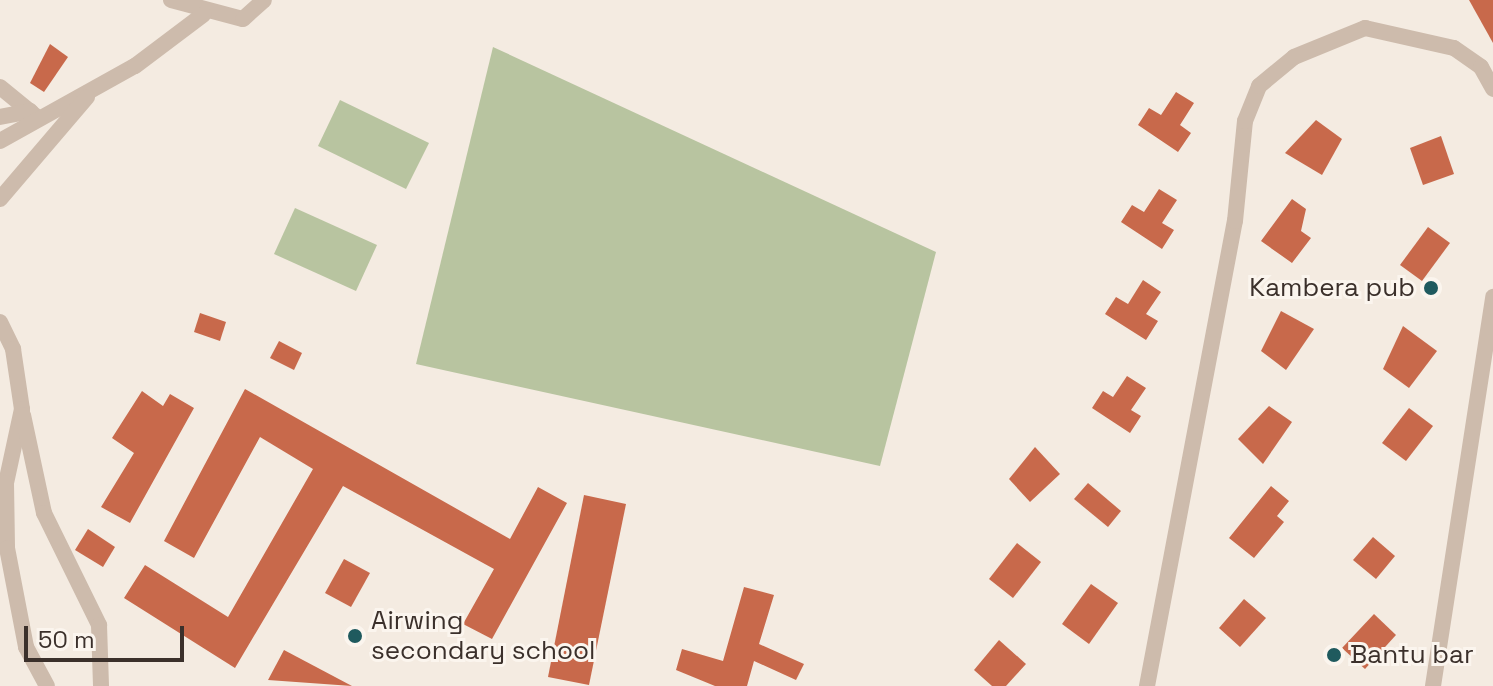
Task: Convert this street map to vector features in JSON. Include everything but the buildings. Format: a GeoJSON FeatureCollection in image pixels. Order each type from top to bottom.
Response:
{"type":"FeatureCollection","features":[{"type":"Feature","properties":{"kind":"street"},"geometry":{"type":"LineString","coordinates":[[171,0],[204,14],[243,19],[264,0]]}},
{"type":"Feature","properties":{"kind":"street"},"geometry":{"type":"LineString","coordinates":[[0,141],[34,115],[89,93],[204,14]]}},
{"type":"Feature","properties":{"kind":"street"},"geometry":{"type":"LineString","coordinates":[[1147,686],[1235,221],[1245,121],[1259,86],[1294,57],[1365,28],[1454,48],[1481,67],[1493,89]]}},
{"type":"Feature","properties":{"kind":"street"},"geometry":{"type":"LineString","coordinates":[[0,87],[34,115]]}},
{"type":"Feature","properties":{"kind":"street"},"geometry":{"type":"LineString","coordinates":[[0,199],[89,93]]}},
{"type":"Feature","properties":{"kind":"street"},"geometry":{"type":"LineString","coordinates":[[0,117],[34,115]]}},
{"type":"Feature","properties":{"kind":"street"},"geometry":{"type":"LineString","coordinates":[[1433,686],[1493,297]]}},
{"type":"Feature","properties":{"kind":"street"},"geometry":{"type":"LineString","coordinates":[[0,322],[13,349],[44,513],[99,625],[101,686]]}},
{"type":"Feature","properties":{"kind":"street"},"geometry":{"type":"LineString","coordinates":[[22,409],[6,483],[7,548],[26,647],[47,686]]}},
{"type":"Feature","properties":{"kind":"green space"},"geometry":{"type":"Polygon","coordinates":[[[493,47],[936,252],[880,466],[416,364],[493,47]]]}},
{"type":"Feature","properties":{"kind":"green space"},"geometry":{"type":"Polygon","coordinates":[[[340,100],[429,143],[406,189],[318,146],[340,100]]]}},
{"type":"Feature","properties":{"kind":"green space"},"geometry":{"type":"Polygon","coordinates":[[[295,208],[377,245],[356,291],[274,254],[295,208]]]}},
{"type":"Feature","properties":{"kind":"place","name":"Kambera pub"},"geometry":{"type":"Point","coordinates":[1431,288]}},
{"type":"Feature","properties":{"kind":"place","name":"Airwing secondary school"},"geometry":{"type":"Point","coordinates":[355,636]}},
{"type":"Feature","properties":{"kind":"place","name":"Bantu bar"},"geometry":{"type":"Point","coordinates":[1334,655]}}]}
